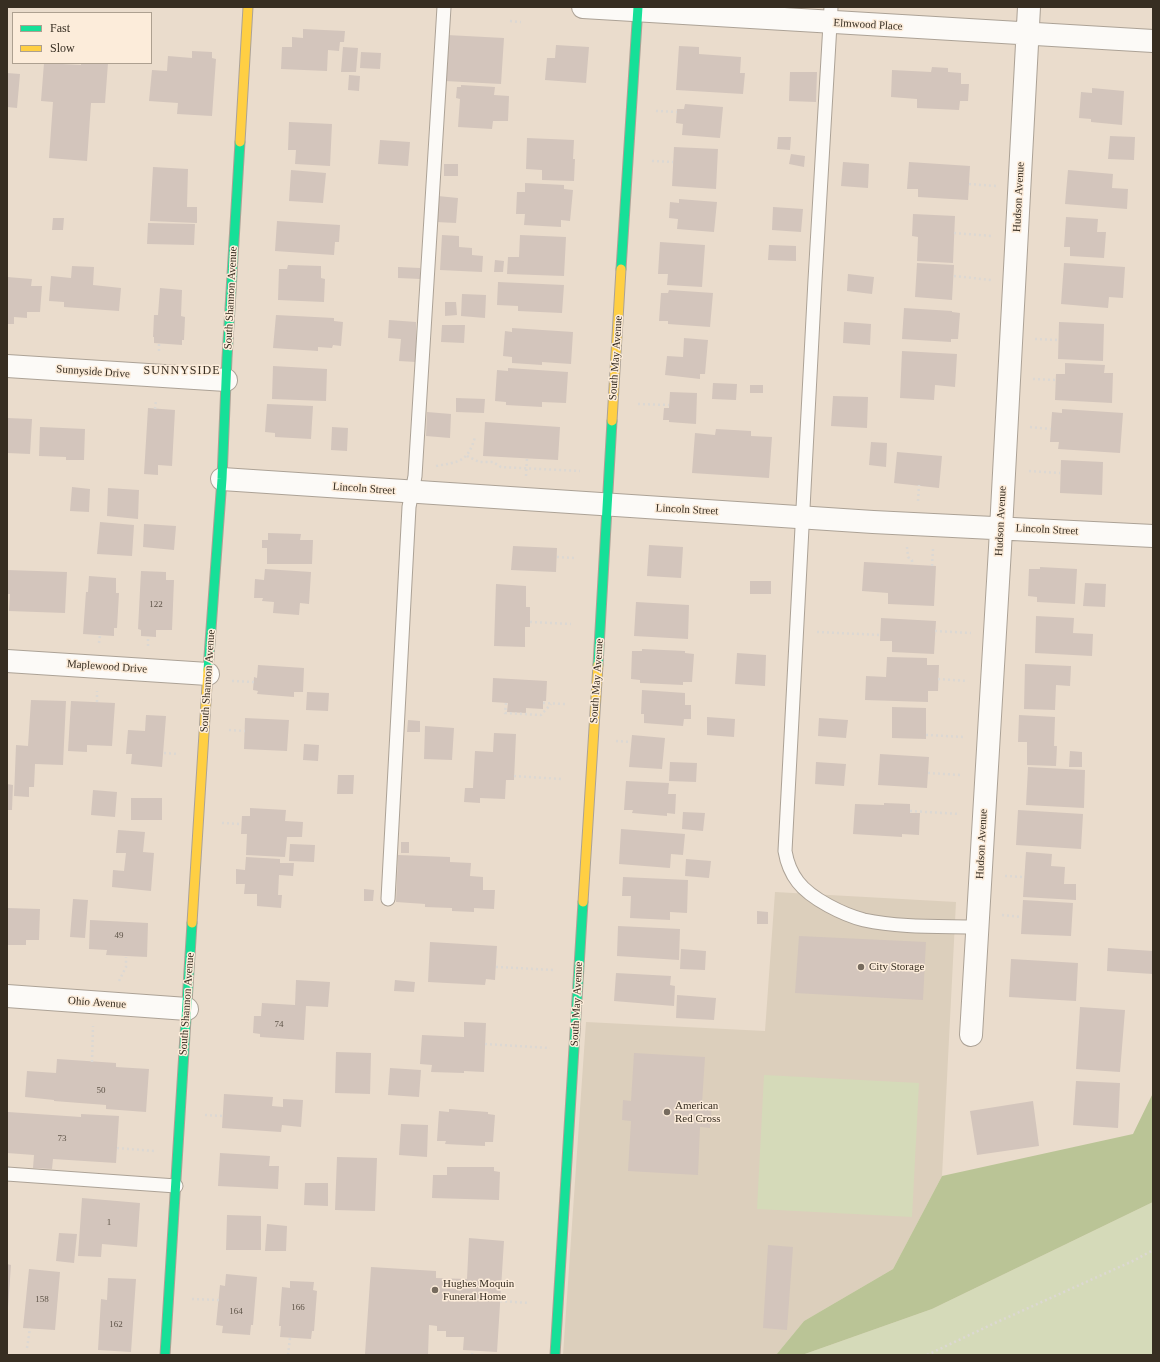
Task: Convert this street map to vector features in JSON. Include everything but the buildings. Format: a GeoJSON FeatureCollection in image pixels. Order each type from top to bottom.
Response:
{"type":"FeatureCollection","features":[{"type":"Feature","properties":{"kind":"street","name":"South Shannon Avenue"},"geometry":{"type":"LineString","coordinates":[[165,1355],[187,1009],[217,677],[226,380],[248,7]]}},
{"type":"Feature","properties":{"kind":"street","name":"Elmwood Place"},"geometry":{"type":"LineString","coordinates":[[583,7],[831,15],[1028,34],[1153,41]]}},
{"type":"Feature","properties":{"kind":"street","name":"Hudson Avenue"},"geometry":{"type":"LineString","coordinates":[[971,1034],[1001,528],[1029,7]]}},
{"type":"Feature","properties":{"kind":"street","name":"South May Avenue"},"geometry":{"type":"LineString","coordinates":[[555,1355],[638,9]]}},
{"type":"Feature","properties":{"kind":"street","name":"Sunnyside Drive"},"geometry":{"type":"LineString","coordinates":[[7,366],[226,380]]}},
{"type":"Feature","properties":{"kind":"street","name":"Lincoln Street"},"geometry":{"type":"LineString","coordinates":[[222,480],[802,517],[1153,536]]}},
{"type":"Feature","properties":{"kind":"street","name":"Maplewood Drive"},"geometry":{"type":"LineString","coordinates":[[7,661],[217,677]]}},
{"type":"Feature","properties":{"kind":"street","name":"Ohio Avenue"},"geometry":{"type":"LineString","coordinates":[[7,996],[187,1009]]}},
{"type":"Feature","properties":{"kind":"lane"},"geometry":{"type":"LineString","coordinates":[[388,899],[409,507],[415,476],[444,7]]}},
{"type":"Feature","properties":{"kind":"lane"},"geometry":{"type":"LineString","coordinates":[[831,15],[802,517],[785,851],[790,869],[799,883],[811,894],[826,904],[847,914],[881,923],[978,927]]}},
{"type":"Feature","properties":{"kind":"lane"},"geometry":{"type":"LineString","coordinates":[[7,1174],[176,1186]]}},
{"type":"Feature","properties":{"kind":"path"},"geometry":{"type":"LineString","coordinates":[[510,21],[521,22]]}},
{"type":"Feature","properties":{"kind":"path"},"geometry":{"type":"LineString","coordinates":[[650,111],[677,112]]}},
{"type":"Feature","properties":{"kind":"path"},"geometry":{"type":"LineString","coordinates":[[647,161],[673,162]]}},
{"type":"Feature","properties":{"kind":"path"},"geometry":{"type":"LineString","coordinates":[[969,184],[999,186]]}},
{"type":"Feature","properties":{"kind":"path"},"geometry":{"type":"LineString","coordinates":[[954,233],[997,236]]}},
{"type":"Feature","properties":{"kind":"path"},"geometry":{"type":"LineString","coordinates":[[954,276],[995,280]]}},
{"type":"Feature","properties":{"kind":"path"},"geometry":{"type":"LineString","coordinates":[[1030,339],[1058,340]]}},
{"type":"Feature","properties":{"kind":"path"},"geometry":{"type":"LineString","coordinates":[[1028,379],[1056,380]]}},
{"type":"Feature","properties":{"kind":"path"},"geometry":{"type":"LineString","coordinates":[[633,404],[669,405]]}},
{"type":"Feature","properties":{"kind":"path"},"geometry":{"type":"LineString","coordinates":[[1039,428],[1051,429]]}},
{"type":"Feature","properties":{"kind":"path"},"geometry":{"type":"LineString","coordinates":[[436,466],[455,463],[467,456],[475,437]]}},
{"type":"Feature","properties":{"kind":"path"},"geometry":{"type":"LineString","coordinates":[[467,456],[479,462],[493,462],[501,466],[527,469],[580,471]]}},
{"type":"Feature","properties":{"kind":"path"},"geometry":{"type":"LineString","coordinates":[[526,480],[527,458]]}},
{"type":"Feature","properties":{"kind":"path"},"geometry":{"type":"LineString","coordinates":[[1023,471],[1060,473]]}},
{"type":"Feature","properties":{"kind":"path"},"geometry":{"type":"LineString","coordinates":[[917,507],[919,486]]}},
{"type":"Feature","properties":{"kind":"path"},"geometry":{"type":"LineString","coordinates":[[908,541],[908,557],[912,560],[912,565]]}},
{"type":"Feature","properties":{"kind":"path"},"geometry":{"type":"LineString","coordinates":[[932,566],[933,542]]}},
{"type":"Feature","properties":{"kind":"path"},"geometry":{"type":"LineString","coordinates":[[557,557],[574,558]]}},
{"type":"Feature","properties":{"kind":"path"},"geometry":{"type":"LineString","coordinates":[[530,622],[570,624]]}},
{"type":"Feature","properties":{"kind":"path"},"geometry":{"type":"LineString","coordinates":[[796,631],[881,635]]}},
{"type":"Feature","properties":{"kind":"path"},"geometry":{"type":"LineString","coordinates":[[935,631],[972,633]]}},
{"type":"Feature","properties":{"kind":"path"},"geometry":{"type":"LineString","coordinates":[[99,641],[100,635]]}},
{"type":"Feature","properties":{"kind":"path"},"geometry":{"type":"LineString","coordinates":[[148,636],[148,651]]}},
{"type":"Feature","properties":{"kind":"path"},"geometry":{"type":"LineString","coordinates":[[217,677],[254,682]]}},
{"type":"Feature","properties":{"kind":"path"},"geometry":{"type":"LineString","coordinates":[[938,679],[970,681]]}},
{"type":"Feature","properties":{"kind":"path"},"geometry":{"type":"LineString","coordinates":[[97,687],[97,702]]}},
{"type":"Feature","properties":{"kind":"path"},"geometry":{"type":"LineString","coordinates":[[506,703],[505,713],[541,715],[551,704]]}},
{"type":"Feature","properties":{"kind":"path"},"geometry":{"type":"LineString","coordinates":[[543,703],[566,704]]}},
{"type":"Feature","properties":{"kind":"path"},"geometry":{"type":"LineString","coordinates":[[224,730],[245,731]]}},
{"type":"Feature","properties":{"kind":"path"},"geometry":{"type":"LineString","coordinates":[[926,735],[966,737]]}},
{"type":"Feature","properties":{"kind":"path"},"geometry":{"type":"LineString","coordinates":[[625,742],[631,742]]}},
{"type":"Feature","properties":{"kind":"path"},"geometry":{"type":"LineString","coordinates":[[164,753],[182,754]]}},
{"type":"Feature","properties":{"kind":"path"},"geometry":{"type":"LineString","coordinates":[[928,773],[964,776]]}},
{"type":"Feature","properties":{"kind":"path"},"geometry":{"type":"LineString","coordinates":[[514,776],[561,779]]}},
{"type":"Feature","properties":{"kind":"path"},"geometry":{"type":"LineString","coordinates":[[910,811],[961,814]]}},
{"type":"Feature","properties":{"kind":"path"},"geometry":{"type":"LineString","coordinates":[[219,822],[241,824]]}},
{"type":"Feature","properties":{"kind":"path"},"geometry":{"type":"LineString","coordinates":[[118,982],[126,967],[126,957]]}},
{"type":"Feature","properties":{"kind":"path"},"geometry":{"type":"LineString","coordinates":[[496,967],[550,970]]}},
{"type":"Feature","properties":{"kind":"path"},"geometry":{"type":"LineString","coordinates":[[92,1062],[94,1022]]}},
{"type":"Feature","properties":{"kind":"path"},"geometry":{"type":"LineString","coordinates":[[485,1044],[545,1048]]}},
{"type":"Feature","properties":{"kind":"path"},"geometry":{"type":"LineString","coordinates":[[201,1115],[223,1116]]}},
{"type":"Feature","properties":{"kind":"path"},"geometry":{"type":"LineString","coordinates":[[117,1148],[157,1151]]}},
{"type":"Feature","properties":{"kind":"path"},"geometry":{"type":"LineString","coordinates":[[927,1355],[1135,1260],[1153,1250]]}},
{"type":"Feature","properties":{"kind":"path"},"geometry":{"type":"LineString","coordinates":[[190,1299],[219,1300]]}},
{"type":"Feature","properties":{"kind":"path"},"geometry":{"type":"LineString","coordinates":[[500,1301],[529,1303]]}},
{"type":"Feature","properties":{"kind":"path"},"geometry":{"type":"LineString","coordinates":[[28,1348],[30,1328]]}},
{"type":"Feature","properties":{"kind":"path"},"geometry":{"type":"LineString","coordinates":[[288,1355],[290,1338]]}},
{"type":"Feature","properties":{"kind":"path"},"geometry":{"type":"LineString","coordinates":[[472,1355],[473,1350]]}},
{"type":"Feature","properties":{"kind":"shaded area"},"geometry":{"type":"Polygon","coordinates":[[[775,892],[956,902],[942,1176],[893,1269],[804,1321],[776,1355],[563,1355],[586,1022],[765,1031],[775,892]]]}},
{"type":"Feature","properties":{"kind":"green space"},"geometry":{"type":"Polygon","coordinates":[[[764,1075],[919,1083],[912,1217],[757,1209],[764,1075]]]}},
{"type":"Feature","properties":{"kind":"green space"},"geometry":{"type":"Polygon","coordinates":[[[1153,1093],[1153,1202],[932,1309],[802,1355],[776,1355],[804,1321],[893,1269],[942,1176],[1133,1134],[1153,1093]]]}},
{"type":"Feature","properties":{"kind":"green space"},"geometry":{"type":"Polygon","coordinates":[[[1153,1202],[1153,1355],[802,1355],[932,1309],[1153,1202]]]}},
{"type":"Feature","properties":{"kind":"traffic: fast"},"geometry":{"type":"LineString","coordinates":[[621,269],[638,7]]}},
{"type":"Feature","properties":{"kind":"traffic: fast"},"geometry":{"type":"LineString","coordinates":[[208,670],[222,479],[227,358],[240,142]]}},
{"type":"Feature","properties":{"kind":"traffic: fast"},"geometry":{"type":"LineString","coordinates":[[598,665],[612,421]]}},
{"type":"Feature","properties":{"kind":"traffic: fast"},"geometry":{"type":"LineString","coordinates":[[555,1355],[583,902]]}},
{"type":"Feature","properties":{"kind":"traffic: fast"},"geometry":{"type":"LineString","coordinates":[[165,1355],[192,923]]}},
{"type":"Feature","properties":{"kind":"traffic: slow"},"geometry":{"type":"LineString","coordinates":[[240,142],[248,7]]}},
{"type":"Feature","properties":{"kind":"traffic: slow"},"geometry":{"type":"LineString","coordinates":[[612,421],[621,269]]}},
{"type":"Feature","properties":{"kind":"traffic: slow"},"geometry":{"type":"LineString","coordinates":[[583,902],[598,665]]}},
{"type":"Feature","properties":{"kind":"traffic: slow"},"geometry":{"type":"LineString","coordinates":[[192,923],[208,670]]}},
{"type":"Feature","properties":{"kind":"place","name":"City Storage"},"geometry":{"type":"Point","coordinates":[861,967]}},
{"type":"Feature","properties":{"kind":"place","name":"American Red Cross"},"geometry":{"type":"Point","coordinates":[667,1112]}},
{"type":"Feature","properties":{"kind":"place","name":"Hughes Moquin Funeral Home"},"geometry":{"type":"Point","coordinates":[435,1290]}},
{"type":"Feature","properties":{"kind":"district","name":"SUNNYSIDE"},"geometry":{"type":"Point","coordinates":[182,371]}}]}
